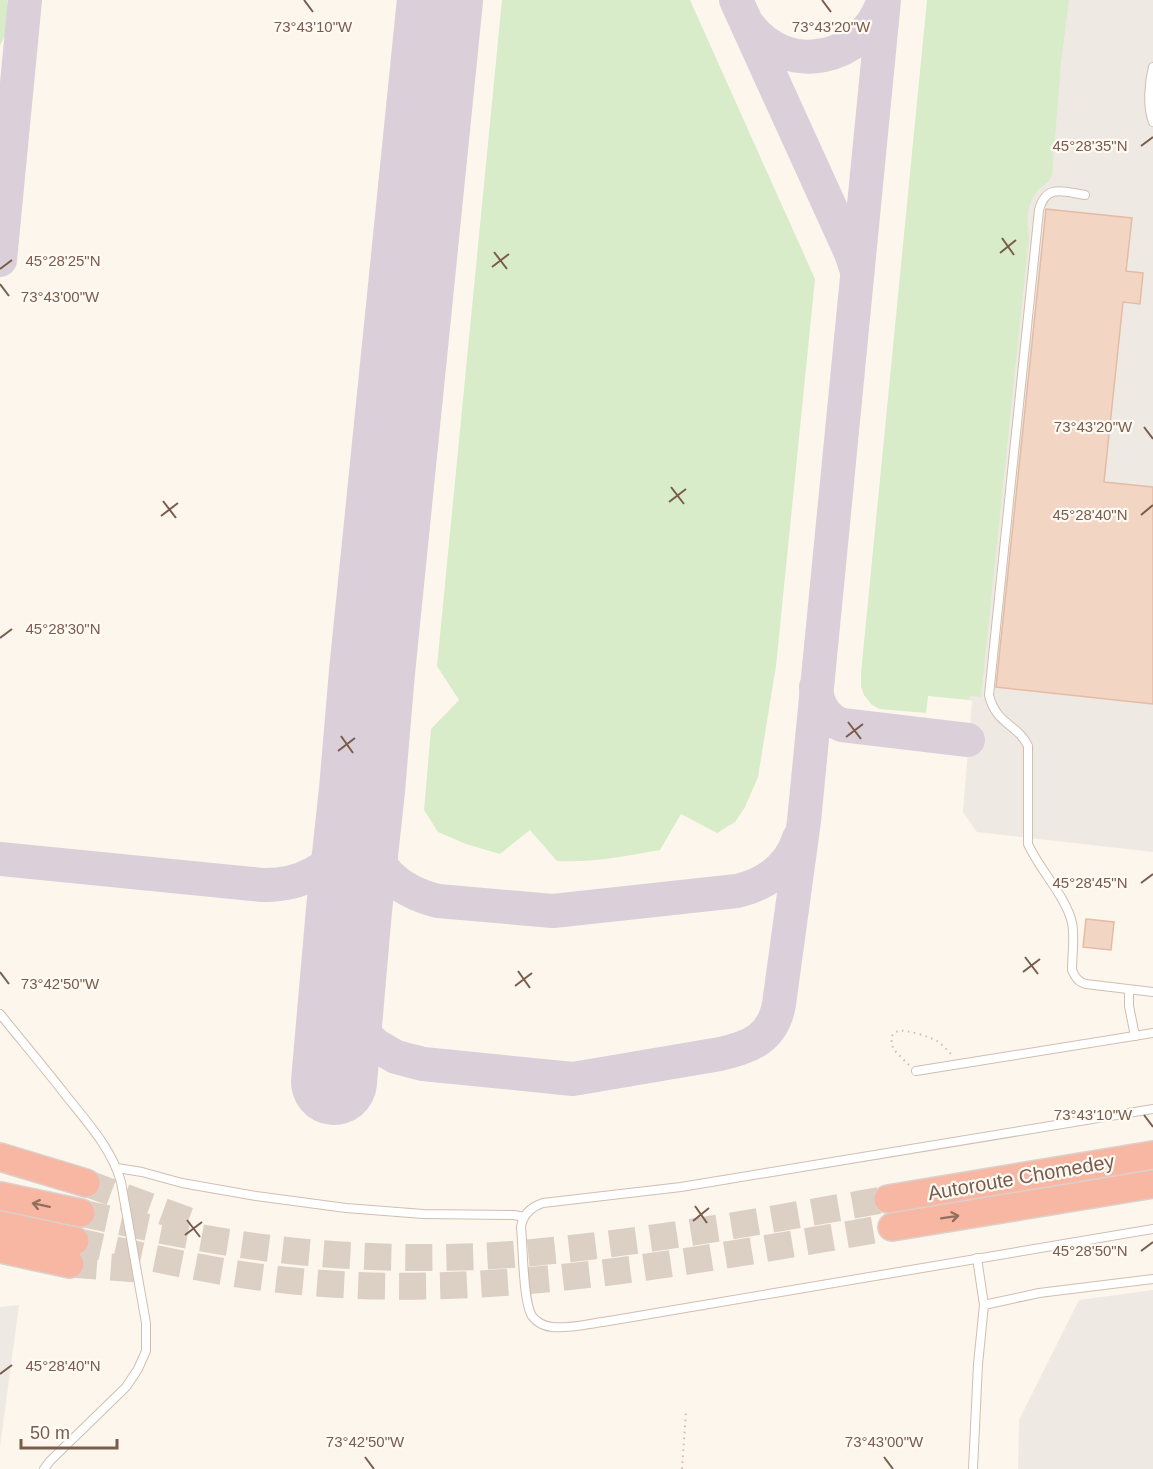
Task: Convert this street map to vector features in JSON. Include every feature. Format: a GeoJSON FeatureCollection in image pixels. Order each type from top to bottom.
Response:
{"type":"FeatureCollection","features":[{"type":"Feature","properties":{"kind":"highway","name":"Autoroute Chomedey"},"geometry":{"type":"LineString","coordinates":[[888,1199],[1153,1155]]}},
{"type":"Feature","properties":{"kind":"highway"},"geometry":{"type":"LineString","coordinates":[[0,1157],[86,1183]]}},
{"type":"Feature","properties":{"kind":"highway","name":"Autoroute Chomedey"},"geometry":{"type":"LineString","coordinates":[[892,1227],[1153,1184]]}},
{"type":"Feature","properties":{"kind":"highway"},"geometry":{"type":"LineString","coordinates":[[0,1196],[81,1213]]}},
{"type":"Feature","properties":{"kind":"highway"},"geometry":{"type":"LineString","coordinates":[[0,1225],[73,1252],[0,1249]]}},
{"type":"Feature","properties":{"kind":"lane"},"geometry":{"type":"LineString","coordinates":[[1153,67],[1150,113],[1153,122]]}},
{"type":"Feature","properties":{"kind":"lane"},"geometry":{"type":"LineString","coordinates":[[1085,195],[1054,191],[1041,201],[1039,210],[989,695],[996,712],[1025,740],[1028,746],[1028,844],[1068,911],[1073,924],[1072,970],[1074,975],[1080,983],[1153,992]]}},
{"type":"Feature","properties":{"kind":"lane"},"geometry":{"type":"LineString","coordinates":[[1129,990],[1129,1006],[1135,1036]]}},
{"type":"Feature","properties":{"kind":"lane"},"geometry":{"type":"LineString","coordinates":[[0,1014],[98,1135],[117,1168],[146,1323],[146,1351],[126,1387],[44,1469]]}},
{"type":"Feature","properties":{"kind":"lane"},"geometry":{"type":"LineString","coordinates":[[916,1071],[1153,1033]]}},
{"type":"Feature","properties":{"kind":"lane"},"geometry":{"type":"LineString","coordinates":[[1153,1108],[681,1187],[543,1203],[530,1209],[521,1227],[530,1314],[541,1324],[560,1328],[1153,1229]]}},
{"type":"Feature","properties":{"kind":"lane"},"geometry":{"type":"LineString","coordinates":[[117,1168],[182,1183],[256,1196],[346,1208],[423,1214],[524,1217]]}},
{"type":"Feature","properties":{"kind":"lane"},"geometry":{"type":"LineString","coordinates":[[973,1469],[978,1364],[984,1305],[977,1258]]}},
{"type":"Feature","properties":{"kind":"lane"},"geometry":{"type":"LineString","coordinates":[[984,1305],[1039,1293],[1153,1279]]}},
{"type":"Feature","properties":{"kind":"path"},"geometry":{"type":"LineString","coordinates":[[916,1071],[893,1049],[891,1038],[897,1032],[925,1036],[936,1041],[947,1049],[959,1065]]}},
{"type":"Feature","properties":{"kind":"path"},"geometry":{"type":"LineString","coordinates":[[682,1469],[686,1411]]}},
{"type":"Feature","properties":{"kind":"shaded area"},"geometry":{"type":"Polygon","coordinates":[[[1030,0],[1153,0],[1153,852],[977,832],[963,812],[972,701],[969,700],[1030,0]]]}},
{"type":"Feature","properties":{"kind":"shaded area"},"geometry":{"type":"Polygon","coordinates":[[[1153,1290],[1153,1469],[1018,1469],[1019,1420],[1079,1300],[1153,1290]]]}},
{"type":"Feature","properties":{"kind":"shaded area"},"geometry":{"type":"Polygon","coordinates":[[[19,1305],[0,1447],[0,1307],[19,1305]]]}},
{"type":"Feature","properties":{"kind":"green space"},"geometry":{"type":"Polygon","coordinates":[[[0,0],[8,0],[7,3],[11,3],[8,31],[0,45],[0,0]]]}},
{"type":"Feature","properties":{"kind":"green space"},"geometry":{"type":"Polygon","coordinates":[[[502,0],[690,0],[815,279],[776,666],[758,777],[745,807],[735,822],[717,833],[681,814],[660,850],[583,861],[557,861],[530,830],[500,854],[466,844],[438,832],[424,810],[431,729],[459,700],[437,666],[502,0]]]}},
{"type":"Feature","properties":{"kind":"green space"},"geometry":{"type":"Polygon","coordinates":[[[927,0],[1069,0],[1052,175],[1033,198],[1028,214],[1029,237],[981,697],[970,696],[969,700],[928,696],[926,713],[879,709],[871,704],[864,695],[861,687],[861,673],[927,0]]]}},
{"type":"Feature","properties":{"kind":"building"},"geometry":{"type":"Polygon","coordinates":[[[1046,209],[1132,218],[1126,271],[1143,273],[1140,304],[1123,302],[1104,482],[1153,487],[1153,704],[996,687],[1046,209]]]}},
{"type":"Feature","properties":{"kind":"building"},"geometry":{"type":"Polygon","coordinates":[[[1086,919],[1114,922],[1111,950],[1083,947],[1086,919]]]}},
{"type":"Feature","properties":{"kind":"taxiway"},"geometry":{"type":"LineString","coordinates":[[0,260],[25,0]]}},
{"type":"Feature","properties":{"kind":"taxiway"},"geometry":{"type":"LineString","coordinates":[[736,0],[856,268]]}},
{"type":"Feature","properties":{"kind":"taxiway"},"geometry":{"type":"LineString","coordinates":[[349,910],[347,945],[349,1004],[353,1022],[377,1046],[396,1057],[423,1064],[573,1079],[720,1054],[751,1044],[766,1033],[772,1025],[779,1004],[804,821],[884,0]]}},
{"type":"Feature","properties":{"kind":"taxiway"},"geometry":{"type":"LineString","coordinates":[[749,26],[765,42],[783,52],[803,56],[823,55],[842,49],[859,38],[873,22],[883,2]]}},
{"type":"Feature","properties":{"kind":"taxiway"},"geometry":{"type":"LineString","coordinates":[[372,672],[374,691],[367,812],[370,840],[375,854],[389,875],[399,884],[424,897],[438,901],[553,911],[737,891],[758,884],[776,873],[790,858],[799,838]]}},
{"type":"Feature","properties":{"kind":"taxiway"},"geometry":{"type":"LineString","coordinates":[[816,687],[818,700],[823,710],[831,719],[842,725],[968,740]]}},
{"type":"Feature","properties":{"kind":"taxiway"},"geometry":{"type":"LineString","coordinates":[[0,859],[262,885],[289,883],[302,879],[325,866],[343,847],[351,830],[356,798]]}},
{"type":"Feature","properties":{"kind":"runway"},"geometry":{"type":"LineString","coordinates":[[334,1082],[372,672],[440,0]]}},
{"type":"Feature","properties":{"kind":"tunnel"},"geometry":{"type":"LineString","coordinates":[[86,1183],[192,1222]]}},
{"type":"Feature","properties":{"kind":"tunnel"},"geometry":{"type":"LineString","coordinates":[[81,1213],[259,1247],[335,1255],[437,1258],[561,1250],[630,1241],[888,1199]]}},
{"type":"Feature","properties":{"kind":"tunnel"},"geometry":{"type":"LineString","coordinates":[[75,1241],[184,1264],[266,1278],[369,1286],[445,1286],[594,1274],[669,1264],[892,1227]]}},
{"type":"Feature","properties":{"kind":"tunnel"},"geometry":{"type":"LineString","coordinates":[[70,1264],[138,1269]]}}]}
